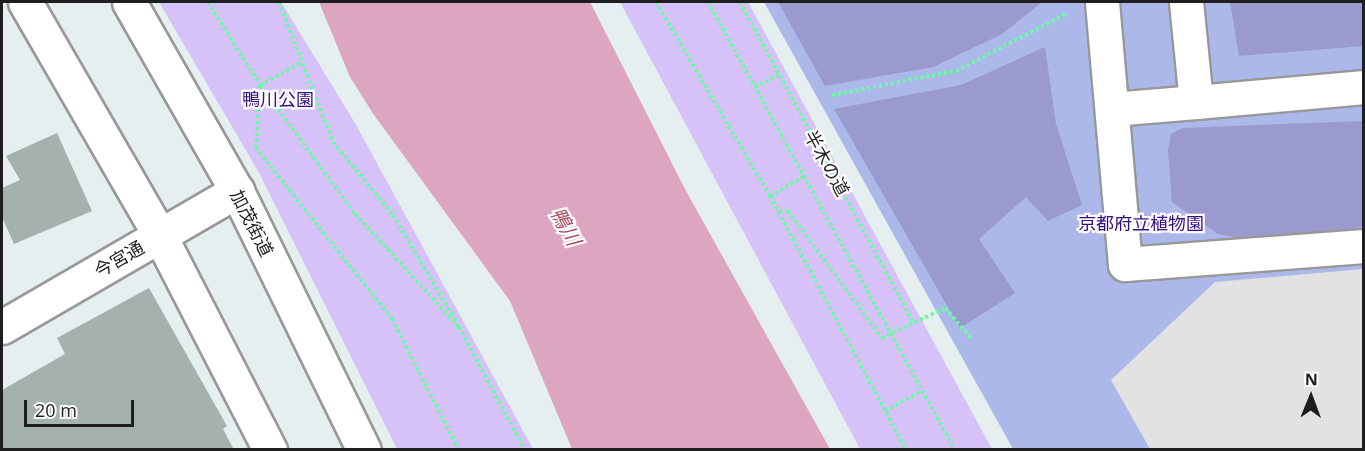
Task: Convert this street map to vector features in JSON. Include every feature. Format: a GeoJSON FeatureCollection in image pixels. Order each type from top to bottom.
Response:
{"type":"FeatureCollection","features":[{"type":"Feature","properties":{"kind":"street","name":"加茂街道"},"geometry":{"type":"LineString","coordinates":[[129,2],[237,191],[364,450]]}},
{"type":"Feature","properties":{"kind":"street"},"geometry":{"type":"LineString","coordinates":[[1186,2],[1196,102]]}},
{"type":"Feature","properties":{"kind":"street"},"geometry":{"type":"LineString","coordinates":[[18,4],[160,236],[270,450]]}},
{"type":"Feature","properties":{"kind":"street"},"geometry":{"type":"LineString","coordinates":[[1089,5],[1112,109],[1125,264],[1364,246]]}},
{"type":"Feature","properties":{"kind":"street"},"geometry":{"type":"LineString","coordinates":[[1112,109],[1364,87]]}},
{"type":"Feature","properties":{"kind":"street","name":"今宮通"},"geometry":{"type":"LineString","coordinates":[[2,327],[237,191]]}},
{"type":"Feature","properties":{"kind":"path"},"geometry":{"type":"LineString","coordinates":[[208,2],[260,85],[355,214],[459,327]]}},
{"type":"Feature","properties":{"kind":"path"},"geometry":{"type":"LineString","coordinates":[[279,2],[333,142],[393,216],[459,327],[525,450]]}},
{"type":"Feature","properties":{"kind":"path"},"geometry":{"type":"LineString","coordinates":[[656,2],[770,196],[906,450]]}},
{"type":"Feature","properties":{"kind":"path"},"geometry":{"type":"LineString","coordinates":[[708,2],[955,450]]}},
{"type":"Feature","properties":{"kind":"path","name":"半木の道"},"geometry":{"type":"LineString","coordinates":[[740,2],[914,324]]}},
{"type":"Feature","properties":{"kind":"path"},"geometry":{"type":"LineString","coordinates":[[832,95],[956,71],[1032,36],[1089,5]]}},
{"type":"Feature","properties":{"kind":"path"},"geometry":{"type":"LineString","coordinates":[[260,85],[302,62]]}},
{"type":"Feature","properties":{"kind":"path"},"geometry":{"type":"LineString","coordinates":[[755,87],[779,74]]}},
{"type":"Feature","properties":{"kind":"path"},"geometry":{"type":"LineString","coordinates":[[260,85],[256,148],[392,319],[459,450]]}},
{"type":"Feature","properties":{"kind":"path"},"geometry":{"type":"LineString","coordinates":[[770,196],[804,176]]}},
{"type":"Feature","properties":{"kind":"path"},"geometry":{"type":"LineString","coordinates":[[778,211],[788,211],[882,338],[945,308],[971,338]]}},
{"type":"Feature","properties":{"kind":"path"},"geometry":{"type":"LineString","coordinates":[[885,411],[922,391]]}},
{"type":"Feature","properties":{"kind":"green space","name":"鴨川公園"},"geometry":{"type":"Polygon","coordinates":[[[159,2],[281,2],[355,123],[533,449],[397,449],[259,173],[159,2]]]}},
{"type":"Feature","properties":{"kind":"green space"},"geometry":{"type":"Polygon","coordinates":[[[620,2],[748,2],[992,449],[860,449],[620,2]]]}},
{"type":"Feature","properties":{"kind":"green space","name":"京都府立植物園"},"geometry":{"type":"Polygon","coordinates":[[[764,2],[1363,2],[1363,449],[1013,449],[764,2]]]}},
{"type":"Feature","properties":{"kind":"shaded area"},"geometry":{"type":"Polygon","coordinates":[[[778,2],[1041,3],[1002,34],[933,67],[825,86],[778,2]]]}},
{"type":"Feature","properties":{"kind":"shaded area"},"geometry":{"type":"Polygon","coordinates":[[[1230,2],[1363,2],[1363,46],[1239,56],[1230,2]]]}},
{"type":"Feature","properties":{"kind":"shaded area"},"geometry":{"type":"Polygon","coordinates":[[[1045,47],[1056,124],[1082,205],[1048,221],[1026,197],[979,239],[1015,293],[960,328],[834,109],[961,85],[1045,47]]]}},
{"type":"Feature","properties":{"kind":"shaded area"},"geometry":{"type":"Polygon","coordinates":[[[1363,121],[1363,227],[1254,241],[1218,234],[1172,202],[1168,150],[1171,134],[1182,128],[1363,121]]]}},
{"type":"Feature","properties":{"kind":"shaded area"},"geometry":{"type":"Polygon","coordinates":[[[1363,269],[1363,449],[1150,449],[1111,380],[1215,282],[1363,269]]]}},
{"type":"Feature","properties":{"kind":"water","name":"鴨川"},"geometry":{"type":"Polygon","coordinates":[[[319,2],[590,2],[686,191],[830,449],[572,449],[510,301],[374,115],[350,77],[319,2]]]}},
{"type":"Feature","properties":{"kind":"building"},"geometry":{"type":"Polygon","coordinates":[[[57,133],[92,211],[14,244],[2,217],[2,188],[20,180],[6,156],[57,133]]]}},
{"type":"Feature","properties":{"kind":"building"},"geometry":{"type":"Polygon","coordinates":[[[149,288],[227,426],[223,429],[234,450],[2,450],[2,390],[65,354],[57,338],[149,288]]]}}]}
